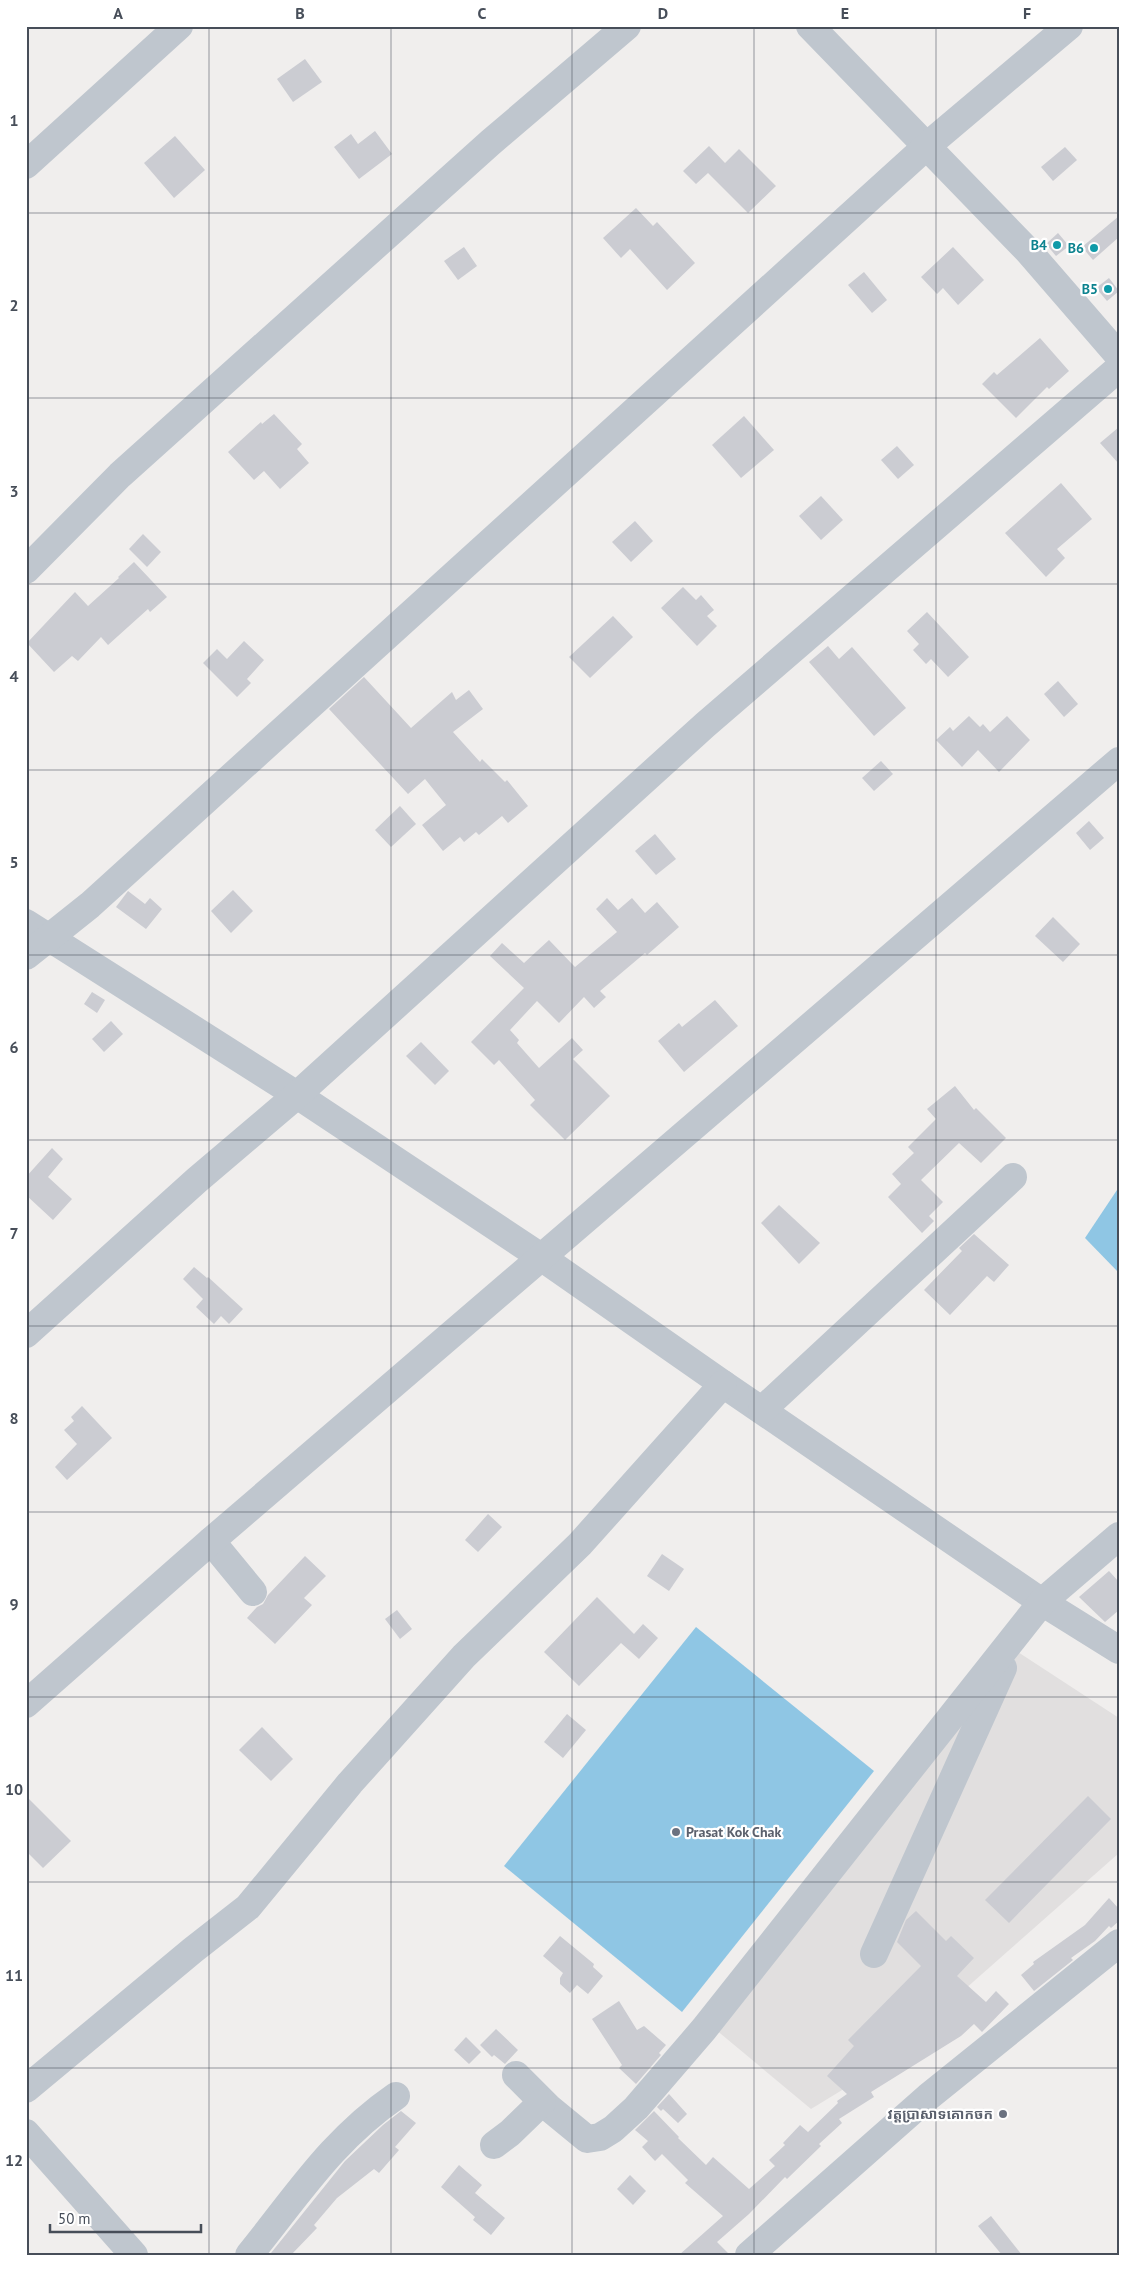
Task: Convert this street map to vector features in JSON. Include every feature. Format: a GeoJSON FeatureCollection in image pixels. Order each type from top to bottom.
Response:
{"type":"FeatureCollection","features":[{"type":"Feature","properties":{"kind":"street"},"geometry":{"type":"LineString","coordinates":[[26,165],[179,26]]}},
{"type":"Feature","properties":{"kind":"street"},"geometry":{"type":"LineString","coordinates":[[26,570],[120,475],[484,148],[627,26]]}},
{"type":"Feature","properties":{"kind":"street"},"geometry":{"type":"LineString","coordinates":[[810,26],[1030,252],[1119,356]]}},
{"type":"Feature","properties":{"kind":"street"},"geometry":{"type":"LineString","coordinates":[[26,956],[37,931],[90,905],[928,146],[1069,26]]}},
{"type":"Feature","properties":{"kind":"street"},"geometry":{"type":"LineString","coordinates":[[26,1334],[197,1180],[297,1095],[705,725],[1119,368]]}},
{"type":"Feature","properties":{"kind":"street"},"geometry":{"type":"LineString","coordinates":[[26,1704],[211,1541],[540,1257],[1119,761]]}},
{"type":"Feature","properties":{"kind":"street"},"geometry":{"type":"LineString","coordinates":[[37,931],[297,1095],[540,1257],[762,1410],[1027,1621],[1119,1650]]}},
{"type":"Feature","properties":{"kind":"street"},"geometry":{"type":"LineString","coordinates":[[762,1410],[1013,1178]]}},
{"type":"Feature","properties":{"kind":"street"},"geometry":{"type":"LineString","coordinates":[[26,2089],[193,1950],[248,1907],[350,1783],[452,1670],[580,1544],[723,1384]]}},
{"type":"Feature","properties":{"kind":"street"},"geometry":{"type":"LineString","coordinates":[[516,2075],[542,2102],[587,2140],[600,2137],[613,2129],[636,2108],[704,2029],[1027,1621],[1119,1536]]}},
{"type":"Feature","properties":{"kind":"street"},"geometry":{"type":"LineString","coordinates":[[211,1541],[253,1592]]}},
{"type":"Feature","properties":{"kind":"street"},"geometry":{"type":"LineString","coordinates":[[874,1954],[1009,1654],[1027,1621]]}},
{"type":"Feature","properties":{"kind":"street"},"geometry":{"type":"LineString","coordinates":[[749,2255],[928,2097],[1119,1943]]}},
{"type":"Feature","properties":{"kind":"street"},"geometry":{"type":"LineString","coordinates":[[249,2255],[325,2157],[355,2128],[396,2096]]}},
{"type":"Feature","properties":{"kind":"street"},"geometry":{"type":"LineString","coordinates":[[494,2145],[510,2133],[542,2102]]}},
{"type":"Feature","properties":{"kind":"street"},"geometry":{"type":"LineString","coordinates":[[26,2133],[134,2255]]}},
{"type":"Feature","properties":{"kind":"shaded area"},"geometry":{"type":"Polygon","coordinates":[[[1007,1645],[1119,1718],[1119,1853],[870,2073],[811,2109],[715,2029],[1007,1645]]]}},
{"type":"Feature","properties":{"kind":"water"},"geometry":{"type":"Polygon","coordinates":[[[1119,1187],[1119,1273],[1085,1238],[1119,1187]]]}},
{"type":"Feature","properties":{"kind":"water"},"geometry":{"type":"Polygon","coordinates":[[[696,1627],[874,1771],[682,2012],[504,1866],[696,1627]]]}},
{"type":"Feature","properties":{"kind":"building"},"geometry":{"type":"Polygon","coordinates":[[[305,59],[322,82],[293,102],[277,79],[305,59]]]}},
{"type":"Feature","properties":{"kind":"building"},"geometry":{"type":"Polygon","coordinates":[[[375,131],[392,154],[359,179],[334,147],[351,134],[358,144],[375,131]]]}},
{"type":"Feature","properties":{"kind":"building"},"geometry":{"type":"Polygon","coordinates":[[[175,136],[205,170],[174,198],[144,163],[175,136]]]}},
{"type":"Feature","properties":{"kind":"building"},"geometry":{"type":"Polygon","coordinates":[[[709,146],[725,163],[739,149],[776,186],[748,213],[708,173],[696,184],[683,171],[709,146]]]}},
{"type":"Feature","properties":{"kind":"building"},"geometry":{"type":"Polygon","coordinates":[[[1065,147],[1077,160],[1053,181],[1041,167],[1065,147]]]}},
{"type":"Feature","properties":{"kind":"building"},"geometry":{"type":"Polygon","coordinates":[[[636,208],[653,226],[657,222],[695,263],[667,290],[630,249],[621,258],[603,238],[636,208]]]}},
{"type":"Feature","properties":{"kind":"building"},"geometry":{"type":"Polygon","coordinates":[[[1119,216],[1119,237],[1093,260],[1082,247],[1119,216]]]}},
{"type":"Feature","properties":{"kind":"building","name":"B4"},"geometry":{"type":"Polygon","coordinates":[[[1058,233],[1069,246],[1056,256],[1046,244],[1058,233]]]}},
{"type":"Feature","properties":{"kind":"building"},"geometry":{"type":"Polygon","coordinates":[[[464,247],[477,266],[458,280],[444,261],[464,247]]]}},
{"type":"Feature","properties":{"kind":"building"},"geometry":{"type":"Polygon","coordinates":[[[953,247],[984,280],[958,305],[943,288],[937,294],[921,277],[953,247]]]}},
{"type":"Feature","properties":{"kind":"building"},"geometry":{"type":"Polygon","coordinates":[[[864,272],[887,300],[872,313],[848,285],[864,272]]]}},
{"type":"Feature","properties":{"kind":"building","name":"B5"},"geometry":{"type":"Polygon","coordinates":[[[1109,278],[1119,291],[1107,301],[1096,288],[1109,278]]]}},
{"type":"Feature","properties":{"kind":"building"},"geometry":{"type":"Polygon","coordinates":[[[1040,338],[1069,371],[1049,389],[1047,387],[1016,418],[982,384],[994,372],[997,375],[1040,338]]]}},
{"type":"Feature","properties":{"kind":"building"},"geometry":{"type":"Polygon","coordinates":[[[274,414],[302,444],[297,449],[309,463],[280,489],[264,471],[254,480],[228,452],[261,422],[262,424],[274,414]]]}},
{"type":"Feature","properties":{"kind":"building"},"geometry":{"type":"Polygon","coordinates":[[[744,416],[774,450],[741,478],[712,445],[744,416]]]}},
{"type":"Feature","properties":{"kind":"building"},"geometry":{"type":"Polygon","coordinates":[[[1119,427],[1119,464],[1100,443],[1119,427]]]}},
{"type":"Feature","properties":{"kind":"building"},"geometry":{"type":"Polygon","coordinates":[[[897,446],[914,465],[898,479],[881,460],[897,446]]]}},
{"type":"Feature","properties":{"kind":"building"},"geometry":{"type":"Polygon","coordinates":[[[1061,483],[1092,519],[1057,549],[1065,558],[1046,577],[1005,533],[1061,483]]]}},
{"type":"Feature","properties":{"kind":"building"},"geometry":{"type":"Polygon","coordinates":[[[821,496],[843,520],[821,540],[799,516],[821,496]]]}},
{"type":"Feature","properties":{"kind":"building"},"geometry":{"type":"Polygon","coordinates":[[[635,521],[653,541],[631,562],[612,542],[635,521]]]}},
{"type":"Feature","properties":{"kind":"building"},"geometry":{"type":"Polygon","coordinates":[[[143,534],[161,552],[147,567],[129,549],[143,534]]]}},
{"type":"Feature","properties":{"kind":"building"},"geometry":{"type":"Polygon","coordinates":[[[134,562],[167,597],[150,612],[148,609],[108,645],[101,637],[78,661],[72,656],[54,672],[27,643],[75,592],[88,606],[134,562]]]}},
{"type":"Feature","properties":{"kind":"building"},"geometry":{"type":"Polygon","coordinates":[[[683,587],[696,600],[701,595],[714,610],[707,616],[717,626],[697,646],[661,608],[683,587]]]}},
{"type":"Feature","properties":{"kind":"building"},"geometry":{"type":"Polygon","coordinates":[[[927,612],[969,657],[948,677],[931,659],[926,664],[913,650],[919,644],[907,631],[927,612]]]}},
{"type":"Feature","properties":{"kind":"building"},"geometry":{"type":"Polygon","coordinates":[[[613,616],[633,637],[590,678],[569,657],[613,616]]]}},
{"type":"Feature","properties":{"kind":"building"},"geometry":{"type":"Polygon","coordinates":[[[244,641],[264,660],[247,679],[251,683],[237,697],[203,663],[217,649],[227,659],[244,641]]]}},
{"type":"Feature","properties":{"kind":"building"},"geometry":{"type":"Polygon","coordinates":[[[828,646],[839,659],[852,647],[906,708],[874,736],[809,662],[828,646]]]}},
{"type":"Feature","properties":{"kind":"building"},"geometry":{"type":"Polygon","coordinates":[[[364,677],[411,728],[452,692],[456,700],[469,690],[483,709],[453,732],[480,762],[482,759],[505,782],[507,780],[528,806],[508,823],[502,816],[479,835],[476,832],[464,842],[460,837],[443,851],[422,825],[446,805],[425,779],[408,794],[329,709],[364,677]]]}},
{"type":"Feature","properties":{"kind":"building"},"geometry":{"type":"Polygon","coordinates":[[[1058,681],[1078,704],[1064,717],[1044,694],[1058,681]]]}},
{"type":"Feature","properties":{"kind":"building"},"geometry":{"type":"Polygon","coordinates":[[[969,716],[980,727],[983,724],[990,732],[1007,716],[1030,740],[999,772],[978,750],[962,767],[936,740],[950,727],[953,731],[969,716]]]}},
{"type":"Feature","properties":{"kind":"building"},"geometry":{"type":"Polygon","coordinates":[[[881,761],[893,774],[874,791],[862,778],[881,761]]]}},
{"type":"Feature","properties":{"kind":"building"},"geometry":{"type":"Polygon","coordinates":[[[400,806],[416,824],[391,847],[375,830],[400,806]]]}},
{"type":"Feature","properties":{"kind":"building"},"geometry":{"type":"Polygon","coordinates":[[[1089,821],[1104,838],[1090,850],[1076,833],[1089,821]]]}},
{"type":"Feature","properties":{"kind":"building"},"geometry":{"type":"Polygon","coordinates":[[[655,834],[676,859],[656,875],[635,851],[655,834]]]}},
{"type":"Feature","properties":{"kind":"building"},"geometry":{"type":"Polygon","coordinates":[[[233,890],[253,911],[231,933],[211,911],[233,890]]]}},
{"type":"Feature","properties":{"kind":"building"},"geometry":{"type":"Polygon","coordinates":[[[128,891],[145,904],[150,898],[162,909],[146,929],[116,907],[128,891]]]}},
{"type":"Feature","properties":{"kind":"building"},"geometry":{"type":"Polygon","coordinates":[[[607,898],[618,910],[632,898],[645,913],[657,902],[679,927],[647,955],[645,953],[600,991],[606,997],[594,1008],[584,997],[559,1023],[537,1001],[510,1030],[519,1040],[517,1043],[539,1068],[572,1038],[583,1050],[573,1059],[610,1096],[565,1140],[530,1105],[535,1100],[499,1060],[494,1065],[471,1042],[524,988],[490,956],[502,943],[524,963],[549,940],[575,967],[617,932],[596,909],[607,898]]]}},
{"type":"Feature","properties":{"kind":"building"},"geometry":{"type":"Polygon","coordinates":[[[1053,917],[1080,944],[1063,962],[1035,936],[1053,917]]]}},
{"type":"Feature","properties":{"kind":"building"},"geometry":{"type":"Polygon","coordinates":[[[92,992],[105,1000],[97,1013],[84,1004],[92,992]]]}},
{"type":"Feature","properties":{"kind":"building"},"geometry":{"type":"Polygon","coordinates":[[[715,1000],[738,1026],[684,1072],[658,1041],[679,1023],[682,1027],[715,1000]]]}},
{"type":"Feature","properties":{"kind":"building"},"geometry":{"type":"Polygon","coordinates":[[[111,1021],[123,1034],[104,1052],[92,1039],[111,1021]]]}},
{"type":"Feature","properties":{"kind":"building"},"geometry":{"type":"Polygon","coordinates":[[[421,1042],[449,1071],[435,1085],[406,1056],[421,1042]]]}},
{"type":"Feature","properties":{"kind":"building"},"geometry":{"type":"Polygon","coordinates":[[[955,1086],[974,1110],[976,1108],[1006,1138],[981,1163],[959,1143],[921,1180],[943,1202],[929,1216],[934,1221],[922,1233],[888,1197],[901,1184],[892,1174],[914,1153],[908,1147],[936,1119],[927,1109],[955,1086]]]}},
{"type":"Feature","properties":{"kind":"building"},"geometry":{"type":"Polygon","coordinates":[[[52,1148],[63,1159],[48,1177],[72,1199],[53,1220],[26,1195],[26,1177],[52,1148]]]}},
{"type":"Feature","properties":{"kind":"building"},"geometry":{"type":"Polygon","coordinates":[[[779,1205],[820,1243],[799,1264],[761,1223],[779,1205]]]}},
{"type":"Feature","properties":{"kind":"building"},"geometry":{"type":"Polygon","coordinates":[[[974,1234],[1009,1265],[994,1282],[987,1276],[950,1315],[924,1290],[962,1251],[959,1248],[974,1234]]]}},
{"type":"Feature","properties":{"kind":"building"},"geometry":{"type":"Polygon","coordinates":[[[194,1267],[208,1277],[243,1309],[229,1324],[221,1316],[214,1324],[196,1307],[203,1299],[183,1279],[194,1267]]]}},
{"type":"Feature","properties":{"kind":"building"},"geometry":{"type":"Polygon","coordinates":[[[82,1406],[112,1438],[67,1480],[55,1467],[77,1444],[64,1430],[74,1421],[71,1417],[82,1406]]]}},
{"type":"Feature","properties":{"kind":"building"},"geometry":{"type":"Polygon","coordinates":[[[488,1514],[502,1527],[478,1552],[465,1540],[488,1514]]]}},
{"type":"Feature","properties":{"kind":"building"},"geometry":{"type":"Polygon","coordinates":[[[662,1554],[684,1569],[669,1591],[647,1576],[662,1554]]]}},
{"type":"Feature","properties":{"kind":"building"},"geometry":{"type":"Polygon","coordinates":[[[305,1556],[326,1576],[304,1598],[312,1605],[275,1644],[247,1618],[257,1607],[263,1604],[268,1595],[305,1556]]]}},
{"type":"Feature","properties":{"kind":"building"},"geometry":{"type":"Polygon","coordinates":[[[1109,1571],[1119,1582],[1119,1610],[1105,1622],[1079,1597],[1109,1571]]]}},
{"type":"Feature","properties":{"kind":"building"},"geometry":{"type":"Polygon","coordinates":[[[597,1597],[634,1634],[643,1624],[658,1638],[639,1659],[621,1643],[579,1686],[544,1652],[597,1597]]]}},
{"type":"Feature","properties":{"kind":"building"},"geometry":{"type":"Polygon","coordinates":[[[397,1610],[412,1629],[400,1639],[385,1619],[397,1610]]]}},
{"type":"Feature","properties":{"kind":"building"},"geometry":{"type":"Polygon","coordinates":[[[567,1714],[586,1730],[563,1758],[544,1742],[567,1714]]]}},
{"type":"Feature","properties":{"kind":"building"},"geometry":{"type":"Polygon","coordinates":[[[262,1727],[293,1759],[271,1781],[239,1750],[262,1727]]]}},
{"type":"Feature","properties":{"kind":"building"},"geometry":{"type":"Polygon","coordinates":[[[26,1796],[71,1841],[43,1868],[26,1851],[26,1796]]]}},
{"type":"Feature","properties":{"kind":"building"},"geometry":{"type":"Polygon","coordinates":[[[1088,1796],[1111,1819],[1009,1923],[985,1900],[1088,1796]]]}},
{"type":"Feature","properties":{"kind":"building"},"geometry":{"type":"Polygon","coordinates":[[[1109,1898],[1119,1909],[1119,1921],[1111,1928],[1109,1926],[1095,1941],[1071,1958],[1073,1960],[1034,1991],[1021,1975],[1034,1964],[1033,1962],[1085,1925],[1109,1898]]]}},
{"type":"Feature","properties":{"kind":"building"},"geometry":{"type":"Polygon","coordinates":[[[916,1911],[946,1941],[951,1936],[974,1958],[957,1976],[986,2002],[996,1991],[1009,2004],[982,2032],[974,2024],[961,2036],[871,2092],[874,2097],[839,2119],[842,2123],[819,2144],[821,2146],[787,2179],[785,2177],[749,2214],[717,2242],[730,2255],[679,2255],[723,2216],[685,2183],[688,2180],[662,2154],[655,2161],[642,2147],[648,2141],[635,2130],[654,2111],[706,2165],[713,2157],[749,2189],[775,2166],[769,2160],[785,2145],[783,2143],[800,2125],[808,2132],[838,2103],[837,2101],[847,2094],[827,2076],[854,2046],[848,2040],[921,1966],[897,1942],[906,1920],[916,1911]]]}},
{"type":"Feature","properties":{"kind":"building"},"geometry":{"type":"Polygon","coordinates":[[[560,1936],[594,1964],[593,1967],[603,1976],[588,1994],[577,1985],[570,1993],[560,1984],[560,1978],[563,1973],[543,1956],[560,1936]]]}},
{"type":"Feature","properties":{"kind":"building"},"geometry":{"type":"Polygon","coordinates":[[[619,2001],[637,2030],[644,2026],[666,2045],[659,2053],[661,2055],[636,2084],[619,2068],[622,2065],[592,2019],[619,2001]]]}},
{"type":"Feature","properties":{"kind":"building"},"geometry":{"type":"Polygon","coordinates":[[[496,2029],[518,2050],[505,2064],[494,2055],[492,2057],[480,2045],[496,2029]]]}},
{"type":"Feature","properties":{"kind":"building"},"geometry":{"type":"Polygon","coordinates":[[[466,2037],[481,2052],[469,2064],[454,2050],[466,2037]]]}},
{"type":"Feature","properties":{"kind":"building"},"geometry":{"type":"Polygon","coordinates":[[[669,2094],[687,2114],[678,2123],[663,2109],[661,2111],[657,2107],[669,2094]]]}},
{"type":"Feature","properties":{"kind":"building"},"geometry":{"type":"Polygon","coordinates":[[[401,2111],[416,2123],[395,2147],[399,2150],[379,2173],[374,2169],[337,2198],[314,2225],[317,2228],[291,2255],[273,2255],[271,2253],[345,2161],[383,2125],[401,2111]]]}},
{"type":"Feature","properties":{"kind":"building"},"geometry":{"type":"Polygon","coordinates":[[[459,2165],[482,2185],[475,2193],[505,2218],[491,2235],[473,2220],[475,2217],[441,2187],[459,2165]]]}},
{"type":"Feature","properties":{"kind":"building"},"geometry":{"type":"Polygon","coordinates":[[[630,2175],[646,2191],[633,2205],[617,2189],[630,2175]]]}},
{"type":"Feature","properties":{"kind":"building"},"geometry":{"type":"Polygon","coordinates":[[[991,2216],[1022,2255],[1002,2255],[978,2226],[991,2216]]]}},
{"type":"Feature","properties":{"kind":"place","name":"B4"},"geometry":{"type":"Point","coordinates":[1057,245]}},
{"type":"Feature","properties":{"kind":"place","name":"B6"},"geometry":{"type":"Point","coordinates":[1094,248]}},
{"type":"Feature","properties":{"kind":"place","name":"B5"},"geometry":{"type":"Point","coordinates":[1108,289]}},
{"type":"Feature","properties":{"kind":"place","name":"Prasat Kok Chak"},"geometry":{"type":"Point","coordinates":[676,1832]}},
{"type":"Feature","properties":{"kind":"place","name":"វត្តប្រាសាទគោកចក"},"geometry":{"type":"Point","coordinates":[1003,2114]}}]}
